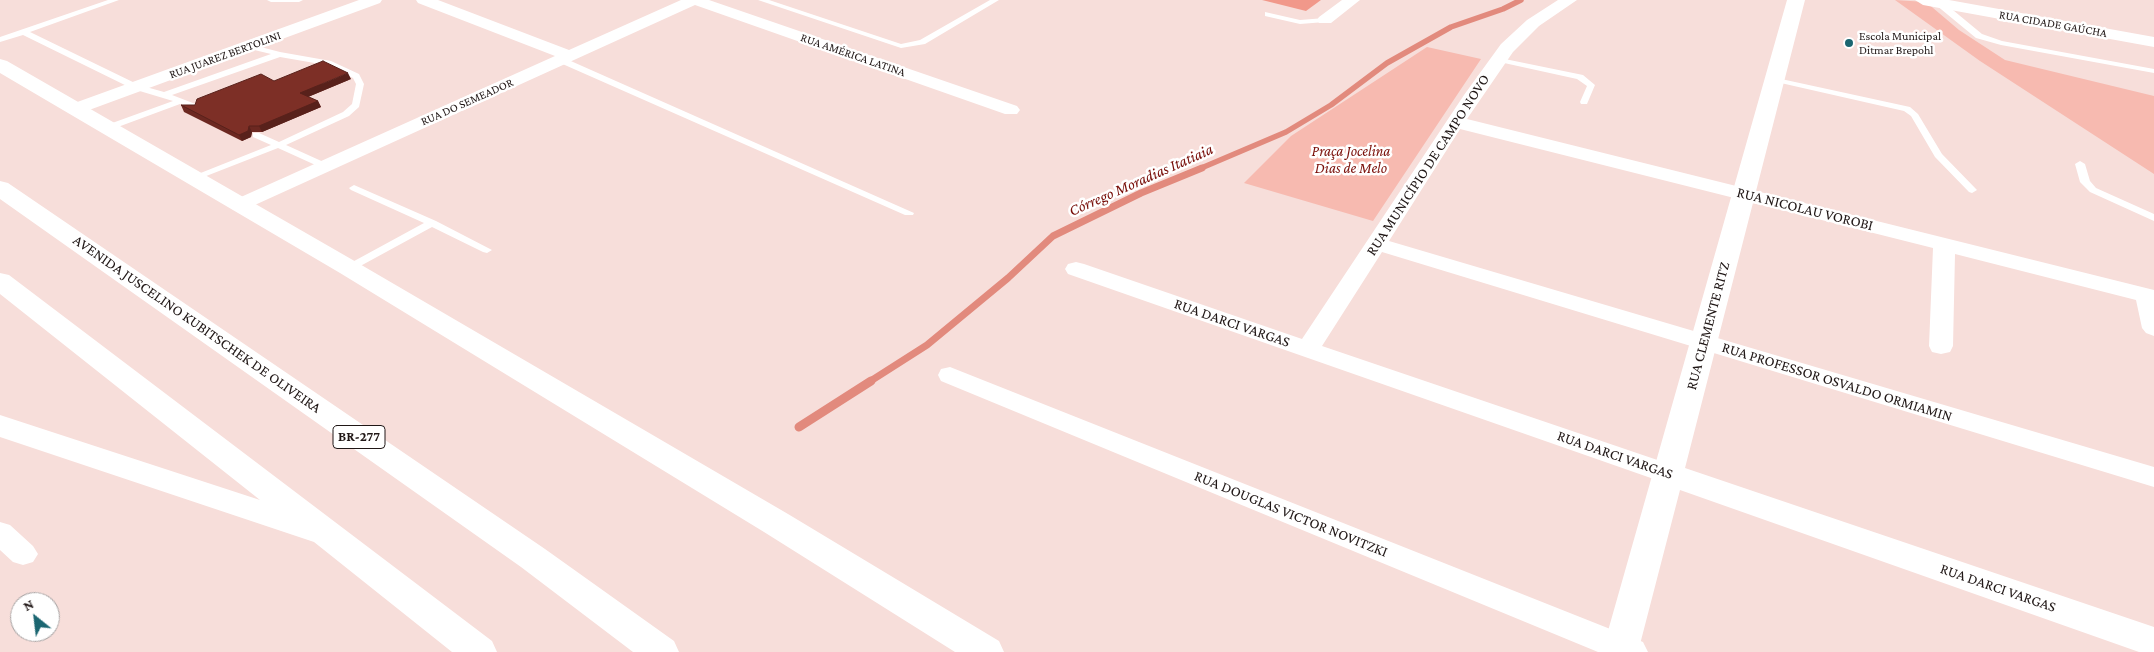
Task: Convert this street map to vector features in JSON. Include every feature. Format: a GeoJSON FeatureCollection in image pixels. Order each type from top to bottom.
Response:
{"type":"FeatureCollection","features":[{"type":"Feature","properties":{"kind":"main road","name":"RUA CLEMENTE RITZ"},"geometry":{"type":"LineString","coordinates":[[1624,651],[1668,474],[1796,0]]}},
{"type":"Feature","properties":{"kind":"main road"},"geometry":{"type":"LineString","coordinates":[[0,65],[349,268],[768,518],[986,652]]}},
{"type":"Feature","properties":{"kind":"main road","name":"AVENIDA JUSCELINO KUBITSCHEK DE OLIVEIRA"},"geometry":{"type":"LineString","coordinates":[[0,188],[533,558],[661,652]]}},
{"type":"Feature","properties":{"kind":"main road"},"geometry":{"type":"LineString","coordinates":[[0,281],[332,536],[474,650]]}},
{"type":"Feature","properties":{"kind":"main road"},"geometry":{"type":"LineString","coordinates":[[0,426],[332,536]]}},
{"type":"Feature","properties":{"kind":"main road","name":"RUA DARCI VARGAS"},"geometry":{"type":"LineString","coordinates":[[1668,474],[2154,642]]}},
{"type":"Feature","properties":{"kind":"street","name":"RUA JUAREZ BERTOLINI"},"geometry":{"type":"LineString","coordinates":[[75,109],[374,0]]}},
{"type":"Feature","properties":{"kind":"street"},"geometry":{"type":"LineString","coordinates":[[424,0],[565,58]]}},
{"type":"Feature","properties":{"kind":"street","name":"RUA DO SEMEADOR"},"geometry":{"type":"LineString","coordinates":[[239,205],[694,0]]}},
{"type":"Feature","properties":{"kind":"street","name":"RUA AMÉRICA LATINA"},"geometry":{"type":"LineString","coordinates":[[694,0],[1011,110]]}},
{"type":"Feature","properties":{"kind":"street"},"geometry":{"type":"LineString","coordinates":[[1325,20],[1352,0]]}},
{"type":"Feature","properties":{"kind":"street","name":"RUA MUNICÍPIO DE CAMPO NOVO"},"geometry":{"type":"LineString","coordinates":[[1308,349],[1498,59],[1533,24],[1569,0]]}},
{"type":"Feature","properties":{"kind":"street","name":"RUA CIDADE GAÚCHA"},"geometry":{"type":"LineString","coordinates":[[1931,2],[2154,42]]}},
{"type":"Feature","properties":{"kind":"street","name":"RUA NICOLAU VOROBI"},"geometry":{"type":"LineString","coordinates":[[1456,122],[2151,296]]}},
{"type":"Feature","properties":{"kind":"street","name":"RUA PROFESSOR OSVALDO ORMIAMIN"},"geometry":{"type":"LineString","coordinates":[[1376,244],[2154,477]]}},
{"type":"Feature","properties":{"kind":"street"},"geometry":{"type":"LineString","coordinates":[[1941,346],[1944,244]]}},
{"type":"Feature","properties":{"kind":"street","name":"RUA DARCI VARGAS"},"geometry":{"type":"LineString","coordinates":[[1076,269],[1668,474]]}},
{"type":"Feature","properties":{"kind":"street"},"geometry":{"type":"LineString","coordinates":[[2151,296],[2154,328]]}},
{"type":"Feature","properties":{"kind":"street","name":"RUA DOUGLAS VICTOR NOVITZKI"},"geometry":{"type":"LineString","coordinates":[[950,375],[1624,651]]}},
{"type":"Feature","properties":{"kind":"street"},"geometry":{"type":"LineString","coordinates":[[0,532],[23,554]]}},
{"type":"Feature","properties":{"kind":"lane"},"geometry":{"type":"LineString","coordinates":[[0,40],[115,0]]}},
{"type":"Feature","properties":{"kind":"lane"},"geometry":{"type":"LineString","coordinates":[[272,0],[299,0]]}},
{"type":"Feature","properties":{"kind":"lane"},"geometry":{"type":"LineString","coordinates":[[762,0],[901,46],[922,42],[995,0]]}},
{"type":"Feature","properties":{"kind":"lane"},"geometry":{"type":"LineString","coordinates":[[1931,2],[1978,36],[2001,43],[2154,71]]}},
{"type":"Feature","properties":{"kind":"lane"},"geometry":{"type":"LineString","coordinates":[[1268,14],[1300,22],[1325,20]]}},
{"type":"Feature","properties":{"kind":"lane"},"geometry":{"type":"LineString","coordinates":[[23,32],[136,87],[164,94],[179,102],[195,107]]}},
{"type":"Feature","properties":{"kind":"lane"},"geometry":{"type":"LineString","coordinates":[[193,178],[279,145],[346,114],[356,105],[360,84],[356,76],[328,63],[279,54],[249,46]]}},
{"type":"Feature","properties":{"kind":"lane"},"geometry":{"type":"LineString","coordinates":[[164,94],[279,54]]}},
{"type":"Feature","properties":{"kind":"lane"},"geometry":{"type":"LineString","coordinates":[[565,58],[909,213]]}},
{"type":"Feature","properties":{"kind":"lane"},"geometry":{"type":"LineString","coordinates":[[1498,59],[1580,77],[1591,85],[1584,102]]}},
{"type":"Feature","properties":{"kind":"lane"},"geometry":{"type":"LineString","coordinates":[[1775,79],[1906,109],[1914,114],[1938,155],[1972,190]]}},
{"type":"Feature","properties":{"kind":"lane"},"geometry":{"type":"LineString","coordinates":[[107,128],[179,102]]}},
{"type":"Feature","properties":{"kind":"lane"},"geometry":{"type":"LineString","coordinates":[[256,135],[325,166]]}},
{"type":"Feature","properties":{"kind":"lane"},"geometry":{"type":"LineString","coordinates":[[2080,164],[2085,182],[2093,190],[2154,218]]}},
{"type":"Feature","properties":{"kind":"lane"},"geometry":{"type":"LineString","coordinates":[[354,188],[487,250]]}},
{"type":"Feature","properties":{"kind":"lane"},"geometry":{"type":"LineString","coordinates":[[349,268],[432,223]]}},
{"type":"Feature","properties":{"kind":"green space"},"geometry":{"type":"Polygon","coordinates":[[[1895,0],[1926,2],[1959,30],[2005,60],[2154,96],[2154,174],[1980,61],[1895,0]]]}},
{"type":"Feature","properties":{"kind":"green space","name":"Praça Jocelina Dias de Melo"},"geometry":{"type":"Polygon","coordinates":[[[1427,47],[1481,59],[1373,221],[1244,183],[1291,136],[1427,47]]]}},
{"type":"Feature","properties":{"kind":"shaded area"},"geometry":{"type":"Polygon","coordinates":[[[1262,0],[1321,0],[1306,11],[1262,0]]]}},
{"type":"Feature","properties":{"kind":"building"},"geometry":{"type":"Polygon","coordinates":[[[323,61],[348,73],[300,93],[318,101],[259,126],[249,126],[248,131],[239,135],[181,105],[195,105],[197,99],[261,74],[274,81],[323,61]]]}},
{"type":"Feature","properties":{"kind":"waterway","name":"Córrego Moradias Itatiaia"},"geometry":{"type":"LineString","coordinates":[[1199,169],[1286,132],[1331,105],[1387,63],[1451,27],[1503,9],[1521,0]]}},
{"type":"Feature","properties":{"kind":"waterway","name":"Córrego Moradias Itatiaia"},"geometry":{"type":"LineString","coordinates":[[869,382],[927,345],[1008,278],[1053,236],[1141,193],[1202,168]]}},
{"type":"Feature","properties":{"kind":"waterway","name":"Córrego Moradias Itatiaia"},"geometry":{"type":"LineString","coordinates":[[799,427],[871,381]]}},
{"type":"Feature","properties":{"kind":"place","name":"Escola Municipal Ditmar Brepohl"},"geometry":{"type":"Point","coordinates":[1849,43]}}]}
